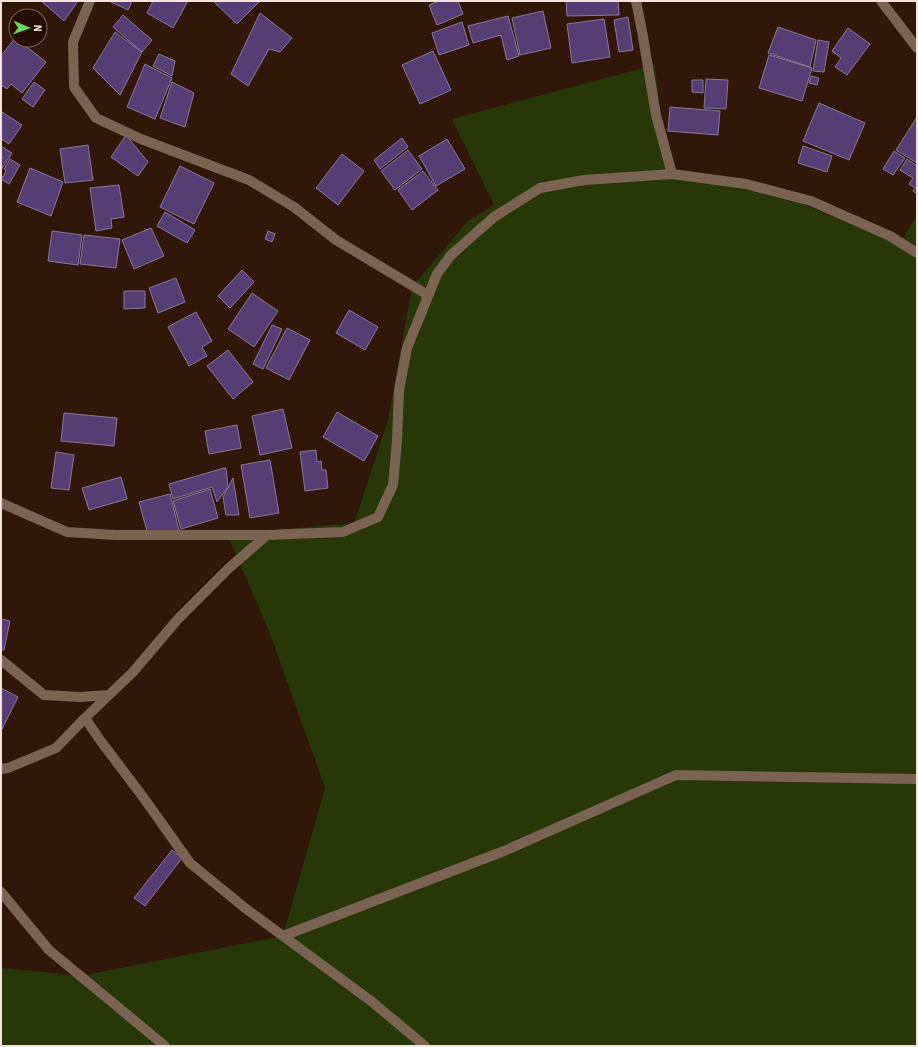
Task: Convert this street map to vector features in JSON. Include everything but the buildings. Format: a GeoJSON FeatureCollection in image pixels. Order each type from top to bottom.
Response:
{"type":"FeatureCollection","features":[{"type":"Feature","properties":{"kind":"street"},"geometry":{"type":"LineString","coordinates":[[90,1],[74,42],[74,86],[96,118],[141,139],[249,180],[294,207],[336,240],[428,295]]}},
{"type":"Feature","properties":{"kind":"street"},"geometry":{"type":"LineString","coordinates":[[636,1],[656,115],[672,174]]}},
{"type":"Feature","properties":{"kind":"street"},"geometry":{"type":"LineString","coordinates":[[881,1],[917,48]]}},
{"type":"Feature","properties":{"kind":"street"},"geometry":{"type":"LineString","coordinates":[[1,503],[67,532],[115,535],[267,535],[343,532],[378,517],[393,485],[398,441],[399,390],[407,348],[437,274],[451,255],[494,217],[540,188],[584,180],[672,174],[746,184],[811,201],[890,236],[917,253]]}},
{"type":"Feature","properties":{"kind":"street"},"geometry":{"type":"LineString","coordinates":[[1,769],[8,768],[56,748],[133,672],[184,614],[229,568],[267,535]]}},
{"type":"Feature","properties":{"kind":"street"},"geometry":{"type":"LineString","coordinates":[[1,660],[44,695],[80,697],[109,695]]}},
{"type":"Feature","properties":{"kind":"street"},"geometry":{"type":"LineString","coordinates":[[85,718],[190,863],[245,908],[371,1001],[426,1046]]}},
{"type":"Feature","properties":{"kind":"street"},"geometry":{"type":"LineString","coordinates":[[283,936],[504,851],[676,775],[917,779]]}},
{"type":"Feature","properties":{"kind":"street"},"geometry":{"type":"LineString","coordinates":[[1,892],[49,950],[165,1046]]}},
{"type":"Feature","properties":{"kind":"green space"},"geometry":{"type":"Polygon","coordinates":[[[655,65],[666,171],[759,186],[899,244],[917,216],[917,1046],[1,1046],[1,968],[81,976],[283,936],[325,788],[269,631],[227,534],[354,523],[388,420],[412,287],[468,221],[494,205],[452,119],[655,65]]]}}]}
